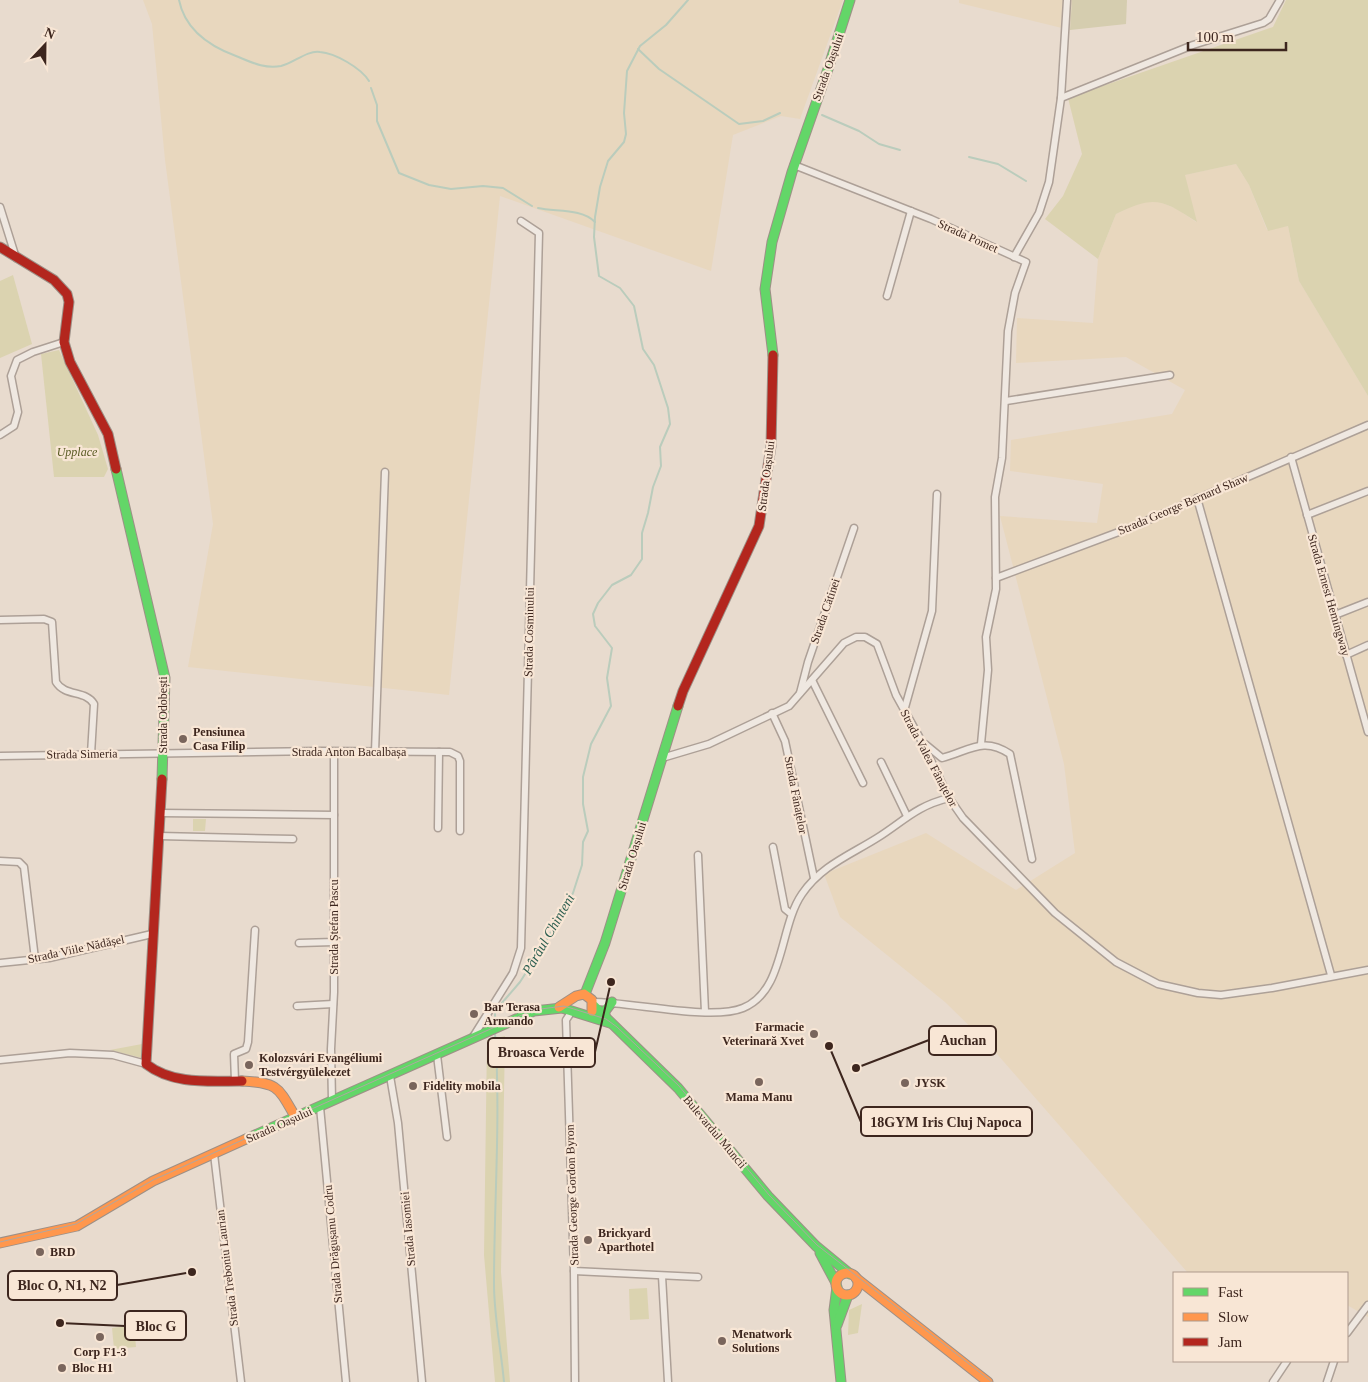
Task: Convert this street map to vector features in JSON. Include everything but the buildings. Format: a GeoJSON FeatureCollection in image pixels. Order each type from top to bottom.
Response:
{"type":"FeatureCollection","features":[{"type":"Feature","properties":{"kind":"main road","name":"Strada Oașului"},"geometry":{"type":"LineString","coordinates":[[585,994],[605,943],[683,691],[755,539],[765,504],[774,365],[765,300],[765,281],[779,213],[850,0]]}},
{"type":"Feature","properties":{"kind":"main road","name":"Strada Odobești"},"geometry":{"type":"LineString","coordinates":[[0,247],[54,280],[66,294],[69,302],[64,342],[70,362],[108,434],[165,678],[164,754],[152,934],[146,1064]]}},
{"type":"Feature","properties":{"kind":"main road"},"geometry":{"type":"LineString","coordinates":[[578,994],[585,994],[594,1004],[588,1016],[572,1010],[571,1004],[573,998],[578,994]]}},
{"type":"Feature","properties":{"kind":"main road","name":"Strada Oașului"},"geometry":{"type":"LineString","coordinates":[[559,1007],[573,998]]}},
{"type":"Feature","properties":{"kind":"main road"},"geometry":{"type":"LineString","coordinates":[[607,1020],[605,1011],[612,1002]]}},
{"type":"Feature","properties":{"kind":"main road","name":"Bulevardul Muncii"},"geometry":{"type":"LineString","coordinates":[[594,1004],[607,1020],[678,1088],[768,1196],[816,1246],[988,1382]]}},
{"type":"Feature","properties":{"kind":"main road","name":"Strada Oașului"},"geometry":{"type":"LineString","coordinates":[[0,1243],[77,1226],[137,1190],[481,1034],[541,1009],[559,1007],[572,1010]]}},
{"type":"Feature","properties":{"kind":"main road","name":"Bulevardul Muncii"},"geometry":{"type":"LineString","coordinates":[[588,1016],[607,1020]]}},
{"type":"Feature","properties":{"kind":"main road"},"geometry":{"type":"LineString","coordinates":[[146,1064],[154,1070],[177,1078],[266,1083],[276,1086],[296,1118]]}},
{"type":"Feature","properties":{"kind":"main road","name":"Bulevardul Muncii"},"geometry":{"type":"LineString","coordinates":[[816,1246],[836,1285]]}},
{"type":"Feature","properties":{"kind":"main road"},"geometry":{"type":"LineString","coordinates":[[837,1325],[850,1294],[858,1285],[853,1276],[841,1275],[836,1285],[834,1310],[837,1325],[841,1382]]}},
{"type":"Feature","properties":{"kind":"main road"},"geometry":{"type":"LineString","coordinates":[[836,1285],[840,1292],[850,1294]]}},
{"type":"Feature","properties":{"kind":"main road","name":"Bulevardul Muncii"},"geometry":{"type":"LineString","coordinates":[[850,1294],[882,1299]]}},
{"type":"Feature","properties":{"kind":"street","name":"Strada Pomet"},"geometry":{"type":"LineString","coordinates":[[794,165],[911,211],[1014,256],[1039,213],[1049,182],[1061,98],[1067,0]]}},
{"type":"Feature","properties":{"kind":"street"},"geometry":{"type":"LineString","coordinates":[[1061,98],[1193,45],[1264,23],[1269,19],[1280,0]]}},
{"type":"Feature","properties":{"kind":"street"},"geometry":{"type":"LineString","coordinates":[[0,207],[16,258]]}},
{"type":"Feature","properties":{"kind":"street"},"geometry":{"type":"LineString","coordinates":[[887,296],[911,211]]}},
{"type":"Feature","properties":{"kind":"street","name":"Strada Cosminului"},"geometry":{"type":"LineString","coordinates":[[471,1039],[513,973],[521,948],[539,233],[521,221]]}},
{"type":"Feature","properties":{"kind":"street"},"geometry":{"type":"LineString","coordinates":[[981,744],[988,670],[986,637],[996,578],[995,497],[1002,458],[1008,331],[1015,293],[1026,262],[1014,256]]}},
{"type":"Feature","properties":{"kind":"street"},"geometry":{"type":"LineString","coordinates":[[0,435],[14,426],[18,412],[11,376],[17,360],[33,352],[64,342]]}},
{"type":"Feature","properties":{"kind":"street"},"geometry":{"type":"LineString","coordinates":[[1006,401],[1170,375]]}},
{"type":"Feature","properties":{"kind":"street","name":"Strada George Bernard Shaw"},"geometry":{"type":"LineString","coordinates":[[996,578],[1132,527],[1368,425]]}},
{"type":"Feature","properties":{"kind":"street","name":"Strada Ernest Hemingway"},"geometry":{"type":"LineString","coordinates":[[1291,458],[1368,732]]}},
{"type":"Feature","properties":{"kind":"street"},"geometry":{"type":"LineString","coordinates":[[375,752],[385,472]]}},
{"type":"Feature","properties":{"kind":"street"},"geometry":{"type":"LineString","coordinates":[[1307,516],[1368,491]]}},
{"type":"Feature","properties":{"kind":"street"},"geometry":{"type":"LineString","coordinates":[[904,711],[932,611],[937,494]]}},
{"type":"Feature","properties":{"kind":"street"},"geometry":{"type":"LineString","coordinates":[[1197,498],[1331,975]]}},
{"type":"Feature","properties":{"kind":"street","name":"Strada Cătinei"},"geometry":{"type":"LineString","coordinates":[[799,695],[808,662],[854,528]]}},
{"type":"Feature","properties":{"kind":"street"},"geometry":{"type":"LineString","coordinates":[[1335,615],[1368,602]]}},
{"type":"Feature","properties":{"kind":"street"},"geometry":{"type":"LineString","coordinates":[[0,620],[50,621],[54,629],[56,682],[69,693],[87,697],[94,704],[91,754]]}},
{"type":"Feature","properties":{"kind":"street","name":"Strada Valea Fânațelor"},"geometry":{"type":"LineString","coordinates":[[662,758],[709,744],[789,706],[844,644],[856,637],[871,639],[877,644],[904,711],[922,742],[949,798],[963,818],[1055,914],[1116,962],[1137,975],[1172,989],[1221,995],[1263,990],[1331,975],[1368,970]]}},
{"type":"Feature","properties":{"kind":"street"},"geometry":{"type":"LineString","coordinates":[[1346,655],[1368,645]]}},
{"type":"Feature","properties":{"kind":"street"},"geometry":{"type":"LineString","coordinates":[[812,680],[863,783]]}},
{"type":"Feature","properties":{"kind":"street","name":"Strada Fânațelor"},"geometry":{"type":"LineString","coordinates":[[772,713],[785,741],[814,878]]}},
{"type":"Feature","properties":{"kind":"street"},"geometry":{"type":"LineString","coordinates":[[922,742],[942,758],[981,744],[1000,747],[1010,754],[1032,858]]}},
{"type":"Feature","properties":{"kind":"street"},"geometry":{"type":"LineString","coordinates":[[438,828],[439,752]]}},
{"type":"Feature","properties":{"kind":"street","name":"Strada Ștefan Pascu"},"geometry":{"type":"LineString","coordinates":[[332,1101],[334,753]]}},
{"type":"Feature","properties":{"kind":"street","name":"Strada Anton Bacalbașa"},"geometry":{"type":"LineString","coordinates":[[164,754],[454,753],[460,761],[460,831]]}},
{"type":"Feature","properties":{"kind":"street","name":"Strada Simeria"},"geometry":{"type":"LineString","coordinates":[[0,756],[164,754]]}},
{"type":"Feature","properties":{"kind":"street"},"geometry":{"type":"LineString","coordinates":[[881,762],[907,816]]}},
{"type":"Feature","properties":{"kind":"street"},"geometry":{"type":"LineString","coordinates":[[594,1004],[612,1002],[705,1012],[731,1012],[744,1008],[753,1002],[765,989],[778,964],[790,914],[814,878],[832,864],[877,838],[920,808],[949,798]]}},
{"type":"Feature","properties":{"kind":"street"},"geometry":{"type":"LineString","coordinates":[[160,814],[334,815]]}},
{"type":"Feature","properties":{"kind":"street"},"geometry":{"type":"LineString","coordinates":[[159,836],[293,839]]}},
{"type":"Feature","properties":{"kind":"street"},"geometry":{"type":"LineString","coordinates":[[773,847],[784,904],[790,914]]}},
{"type":"Feature","properties":{"kind":"street"},"geometry":{"type":"LineString","coordinates":[[698,855],[705,1012]]}},
{"type":"Feature","properties":{"kind":"street"},"geometry":{"type":"LineString","coordinates":[[0,861],[19,862],[24,868],[35,959]]}},
{"type":"Feature","properties":{"kind":"street"},"geometry":{"type":"LineString","coordinates":[[235,1081],[234,1054],[244,1050],[247,1045],[255,930]]}},
{"type":"Feature","properties":{"kind":"street","name":"Strada Viile Nădășel"},"geometry":{"type":"LineString","coordinates":[[0,963],[35,959],[152,934]]}},
{"type":"Feature","properties":{"kind":"street"},"geometry":{"type":"LineString","coordinates":[[299,943],[334,942]]}},
{"type":"Feature","properties":{"kind":"street"},"geometry":{"type":"LineString","coordinates":[[297,1006],[333,1004]]}},
{"type":"Feature","properties":{"kind":"street","name":"Strada George Gordon Byron"},"geometry":{"type":"LineString","coordinates":[[572,1010],[566,1022],[574,1271],[575,1382]]}},
{"type":"Feature","properties":{"kind":"street"},"geometry":{"type":"LineString","coordinates":[[0,1060],[70,1054],[113,1055],[146,1064]]}},
{"type":"Feature","properties":{"kind":"street"},"geometry":{"type":"LineString","coordinates":[[437,1055],[447,1137]]}},
{"type":"Feature","properties":{"kind":"street","name":"Strada Iasomiei"},"geometry":{"type":"LineString","coordinates":[[390,1076],[398,1123],[422,1382]]}},
{"type":"Feature","properties":{"kind":"street","name":"Strada Drăgușanu Codru"},"geometry":{"type":"LineString","coordinates":[[320,1107],[346,1382]]}},
{"type":"Feature","properties":{"kind":"street","name":"Strada Treboniu Laurian"},"geometry":{"type":"LineString","coordinates":[[214,1154],[241,1382]]}},
{"type":"Feature","properties":{"kind":"street"},"geometry":{"type":"LineString","coordinates":[[574,1271],[698,1278]]}},
{"type":"Feature","properties":{"kind":"street"},"geometry":{"type":"LineString","coordinates":[[662,1276],[668,1382]]}},
{"type":"Feature","properties":{"kind":"street"},"geometry":{"type":"LineString","coordinates":[[1348,1332],[1368,1305]]}},
{"type":"Feature","properties":{"kind":"street"},"geometry":{"type":"LineString","coordinates":[[1273,1382],[1286,1362]]}},
{"type":"Feature","properties":{"kind":"street"},"geometry":{"type":"LineString","coordinates":[[1328,1382],[1334,1362]]}},
{"type":"Feature","properties":{"kind":"shaded area"},"geometry":{"type":"Polygon","coordinates":[[[143,0],[843,0],[800,119],[781,116],[733,135],[711,271],[500,196],[449,695],[188,667],[213,524],[165,160],[152,24],[143,0]]]}},
{"type":"Feature","properties":{"kind":"shaded area"},"geometry":{"type":"Polygon","coordinates":[[[959,0],[1072,0],[1070,30],[959,3],[959,0]]]}},
{"type":"Feature","properties":{"kind":"shaded area"},"geometry":{"type":"Polygon","coordinates":[[[1072,0],[1127,0],[1126,24],[1070,30],[1072,0]]]}},
{"type":"Feature","properties":{"kind":"shaded area"},"geometry":{"type":"Polygon","coordinates":[[[1236,164],[1249,185],[1267,230],[1288,226],[1299,281],[1368,396],[1368,1317],[1348,1306],[1348,1272],[1187,1272],[990,1046],[945,1002],[840,917],[824,874],[926,833],[1016,890],[1075,853],[1064,764],[1000,516],[1097,523],[1103,484],[1010,471],[1011,440],[1172,414],[1185,390],[1126,357],[1016,363],[1017,318],[1093,323],[1098,259],[1116,214],[1140,202],[1155,200],[1177,209],[1196,222],[1184,175],[1236,164]]]}},
{"type":"Feature","properties":{"kind":"green space"},"geometry":{"type":"Polygon","coordinates":[[[1286,0],[1368,0],[1368,396],[1299,281],[1288,226],[1268,231],[1249,185],[1236,164],[1185,175],[1197,222],[1175,208],[1158,202],[1140,204],[1116,214],[1098,259],[1045,219],[1063,196],[1082,154],[1068,98],[1273,27],[1286,0]]]}},
{"type":"Feature","properties":{"kind":"green space"},"geometry":{"type":"Polygon","coordinates":[[[13,275],[32,344],[0,358],[0,281],[13,275]]]}},
{"type":"Feature","properties":{"kind":"green space","name":"Upplace"},"geometry":{"type":"Polygon","coordinates":[[[59,350],[98,435],[108,469],[104,477],[54,477],[41,354],[59,350]]]}},
{"type":"Feature","properties":{"kind":"green space"},"geometry":{"type":"Polygon","coordinates":[[[193,819],[206,819],[205,831],[193,831],[193,819]]]}},
{"type":"Feature","properties":{"kind":"green space"},"geometry":{"type":"Polygon","coordinates":[[[505,1036],[501,1272],[510,1382],[495,1382],[484,1255],[487,1040],[505,1036]]]}},
{"type":"Feature","properties":{"kind":"green space"},"geometry":{"type":"Polygon","coordinates":[[[142,1044],[142,1058],[110,1050],[142,1044]]]}},
{"type":"Feature","properties":{"kind":"green space"},"geometry":{"type":"Polygon","coordinates":[[[647,1288],[649,1319],[630,1320],[629,1289],[647,1288]]]}},
{"type":"Feature","properties":{"kind":"green space"},"geometry":{"type":"Polygon","coordinates":[[[862,1304],[858,1333],[848,1335],[849,1310],[862,1304]]]}},
{"type":"Feature","properties":{"kind":"green space"},"geometry":{"type":"Polygon","coordinates":[[[134,1325],[136,1347],[114,1349],[112,1328],[134,1325]]]}},
{"type":"Feature","properties":{"kind":"waterway"},"geometry":{"type":"LineString","coordinates":[[179,0],[187,20],[200,36],[226,52],[269,67],[281,66],[310,53],[326,53],[354,66],[369,81]]}},
{"type":"Feature","properties":{"kind":"waterway","name":"Pârâul Chinteni"},"geometry":{"type":"LineString","coordinates":[[495,1025],[495,1011],[520,982],[543,946],[573,893],[582,865],[583,842],[588,831],[583,804],[583,777],[591,744],[611,706],[607,678],[612,648],[595,626],[593,614],[598,603],[612,585],[631,575],[642,559],[642,533],[653,487],[661,466],[660,447],[670,424],[668,408],[654,365],[643,349],[634,306],[620,288],[599,276],[594,237],[600,187],[608,161],[624,142],[626,134],[624,113],[627,71],[640,46],[666,25],[688,0]]}},
{"type":"Feature","properties":{"kind":"waterway"},"geometry":{"type":"LineString","coordinates":[[638,49],[659,69],[739,124],[763,121],[780,113]]}},
{"type":"Feature","properties":{"kind":"waterway"},"geometry":{"type":"LineString","coordinates":[[371,88],[377,105],[377,121],[399,173],[429,185],[451,189],[483,186],[503,188],[532,206]]}},
{"type":"Feature","properties":{"kind":"waterway"},"geometry":{"type":"LineString","coordinates":[[822,115],[859,131],[879,144],[900,150]]}},
{"type":"Feature","properties":{"kind":"waterway"},"geometry":{"type":"LineString","coordinates":[[969,157],[998,164],[1026,181]]}},
{"type":"Feature","properties":{"kind":"waterway"},"geometry":{"type":"LineString","coordinates":[[538,208],[576,212],[595,222]]}},
{"type":"Feature","properties":{"kind":"waterway","name":"Pârâul Chinteni"},"geometry":{"type":"LineString","coordinates":[[495,1033],[497,1127],[494,1296],[504,1382]]}},
{"type":"Feature","properties":{"kind":"tram line"},"geometry":{"type":"LineString","coordinates":[[0,1242],[76,1224],[153,1180],[533,1010],[564,1006],[606,1019],[617,1027],[679,1086],[769,1195],[817,1245],[992,1382]]}},
{"type":"Feature","properties":{"kind":"traffic: fast"},"geometry":{"type":"LineString","coordinates":[[773,355],[765,289],[772,242],[792,172],[850,0]]}},
{"type":"Feature","properties":{"kind":"traffic: fast"},"geometry":{"type":"LineString","coordinates":[[116,469],[165,678],[162,779]]}},
{"type":"Feature","properties":{"kind":"traffic: fast"},"geometry":{"type":"LineString","coordinates":[[585,994],[605,943],[678,706]]}},
{"type":"Feature","properties":{"kind":"traffic: fast"},"geometry":{"type":"LineString","coordinates":[[605,1017],[605,1011],[612,1002]]}},
{"type":"Feature","properties":{"kind":"traffic: fast"},"geometry":{"type":"LineString","coordinates":[[594,1006],[678,1088],[768,1196],[816,1246],[850,1274]]}},
{"type":"Feature","properties":{"kind":"traffic: fast"},"geometry":{"type":"LineString","coordinates":[[246,1139],[534,1011],[562,1008],[610,1023]]}},
{"type":"Feature","properties":{"kind":"traffic: fast"},"geometry":{"type":"LineString","coordinates":[[820,1253],[836,1283]]}},
{"type":"Feature","properties":{"kind":"traffic: fast"},"geometry":{"type":"LineString","coordinates":[[837,1287],[834,1310],[841,1382]]}},
{"type":"Feature","properties":{"kind":"traffic: fast"},"geometry":{"type":"LineString","coordinates":[[837,1325],[848,1295]]}},
{"type":"Feature","properties":{"kind":"traffic: slow"},"geometry":{"type":"LineString","coordinates":[[559,1007],[576,996],[584,994],[592,1000],[592,1011]]}},
{"type":"Feature","properties":{"kind":"traffic: slow"},"geometry":{"type":"LineString","coordinates":[[242,1081],[271,1085],[281,1093],[296,1118]]}},
{"type":"Feature","properties":{"kind":"traffic: slow"},"geometry":{"type":"LineString","coordinates":[[0,1243],[77,1226],[153,1181],[246,1139]]}},
{"type":"Feature","properties":{"kind":"traffic: slow"},"geometry":{"type":"LineString","coordinates":[[847,1273],[855,1276],[858,1284],[855,1292],[847,1295],[839,1292],[836,1284],[839,1276],[847,1273]]}},
{"type":"Feature","properties":{"kind":"traffic: slow"},"geometry":{"type":"LineString","coordinates":[[856,1278],[988,1382]]}},
{"type":"Feature","properties":{"kind":"traffic: jam"},"geometry":{"type":"LineString","coordinates":[[0,247],[54,280],[67,294],[69,302],[64,342],[70,362],[108,434],[116,469]]}},
{"type":"Feature","properties":{"kind":"traffic: jam"},"geometry":{"type":"LineString","coordinates":[[678,706],[683,691],[759,526],[771,446],[773,355]]}},
{"type":"Feature","properties":{"kind":"traffic: jam"},"geometry":{"type":"LineString","coordinates":[[162,779],[146,1064],[168,1076],[180,1079],[242,1081]]}},
{"type":"Feature","properties":{"kind":"place","name":"Pensiunea Casa Filip"},"geometry":{"type":"Point","coordinates":[183,739]}},
{"type":"Feature","properties":{"kind":"place","name":"Broasca Verde"},"geometry":{"type":"Point","coordinates":[611,982]}},
{"type":"Feature","properties":{"kind":"place","name":"Bar Terasa Armando"},"geometry":{"type":"Point","coordinates":[474,1014]}},
{"type":"Feature","properties":{"kind":"place","name":"Farmacie Veterinară Xvet"},"geometry":{"type":"Point","coordinates":[814,1034]}},
{"type":"Feature","properties":{"kind":"place","name":"18GYM Iris Cluj Napoca"},"geometry":{"type":"Point","coordinates":[829,1046]}},
{"type":"Feature","properties":{"kind":"place","name":"Kolozsvári Evangéliumi Testvérgyülekezet"},"geometry":{"type":"Point","coordinates":[249,1065]}},
{"type":"Feature","properties":{"kind":"place","name":"Auchan"},"geometry":{"type":"Point","coordinates":[856,1068]}},
{"type":"Feature","properties":{"kind":"place","name":"Mama Manu"},"geometry":{"type":"Point","coordinates":[759,1082]}},
{"type":"Feature","properties":{"kind":"place","name":"JYSK"},"geometry":{"type":"Point","coordinates":[905,1083]}},
{"type":"Feature","properties":{"kind":"place","name":"Fidelity mobila"},"geometry":{"type":"Point","coordinates":[413,1086]}},
{"type":"Feature","properties":{"kind":"place","name":"Brickyard Aparthotel"},"geometry":{"type":"Point","coordinates":[588,1240]}},
{"type":"Feature","properties":{"kind":"place","name":"BRD"},"geometry":{"type":"Point","coordinates":[40,1252]}},
{"type":"Feature","properties":{"kind":"place","name":"Bloc O, N1, N2"},"geometry":{"type":"Point","coordinates":[192,1272]}},
{"type":"Feature","properties":{"kind":"place","name":"Bloc G"},"geometry":{"type":"Point","coordinates":[60,1323]}},
{"type":"Feature","properties":{"kind":"place","name":"Corp F1-3"},"geometry":{"type":"Point","coordinates":[100,1337]}},
{"type":"Feature","properties":{"kind":"place","name":"Menatwork Solutions"},"geometry":{"type":"Point","coordinates":[722,1341]}},
{"type":"Feature","properties":{"kind":"place","name":"Bloc H1"},"geometry":{"type":"Point","coordinates":[62,1368]}}]}
